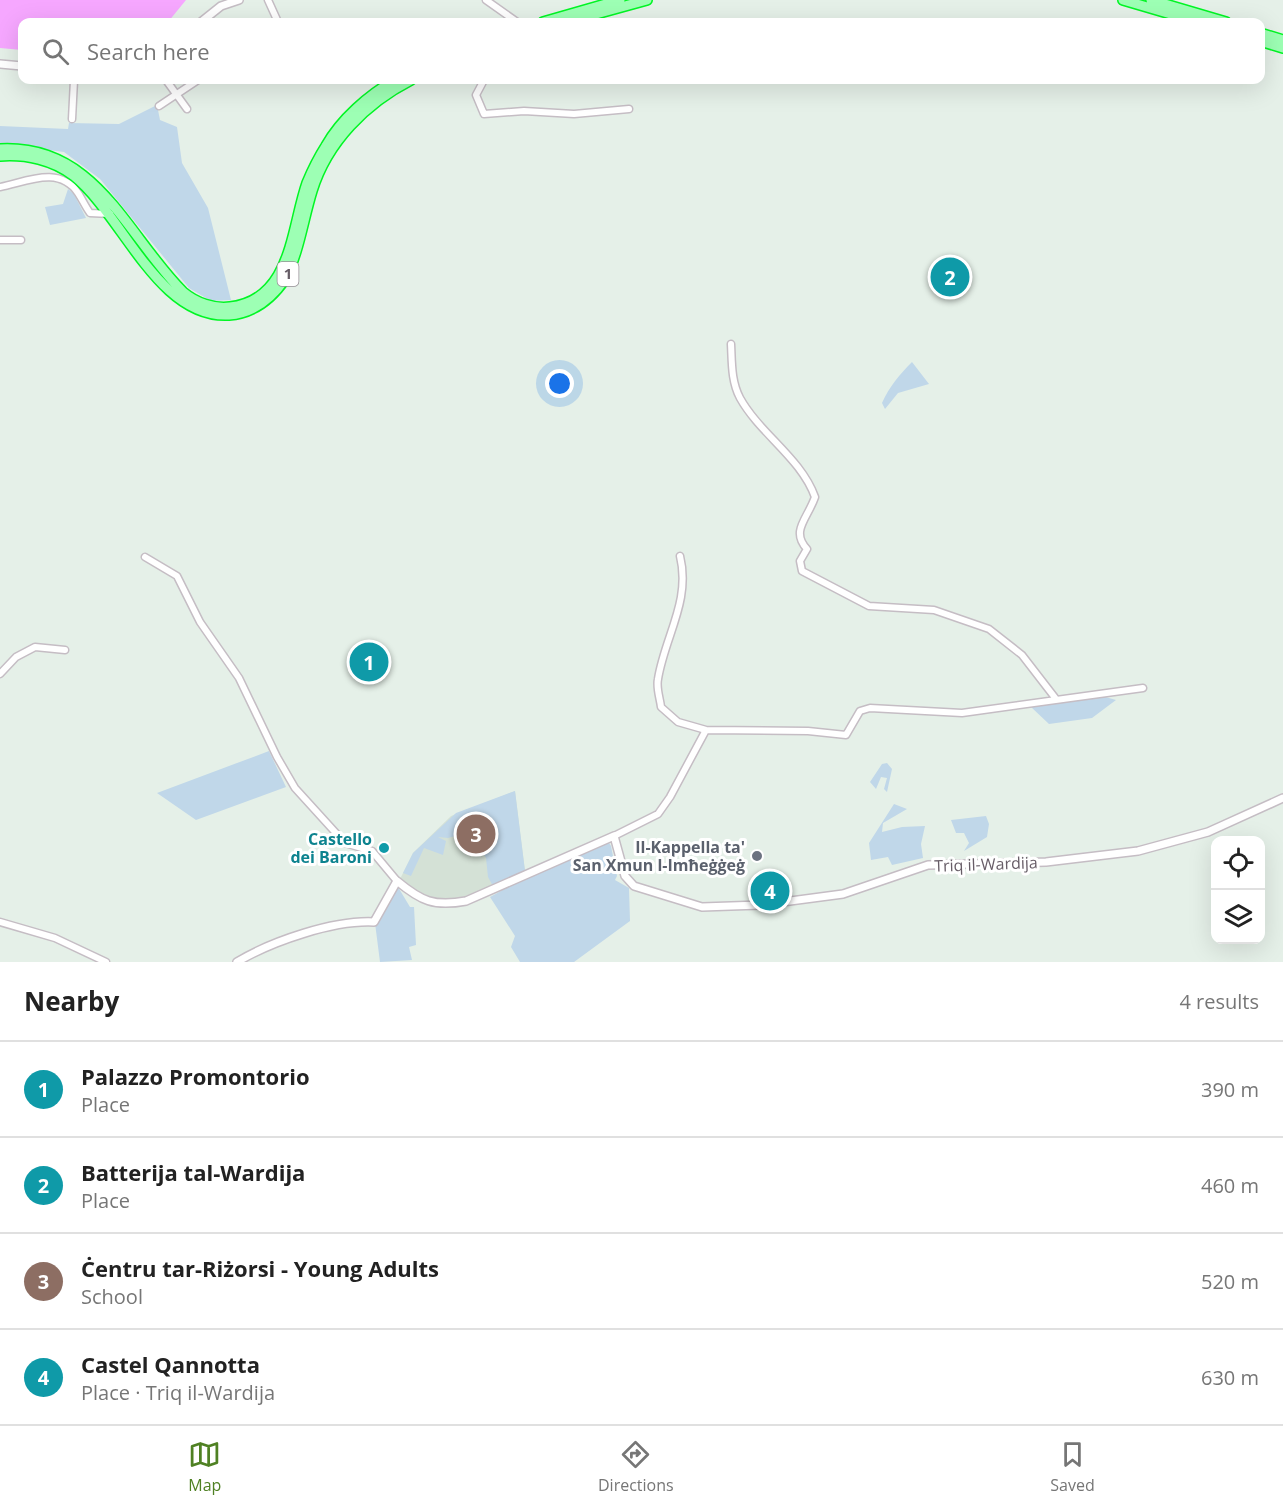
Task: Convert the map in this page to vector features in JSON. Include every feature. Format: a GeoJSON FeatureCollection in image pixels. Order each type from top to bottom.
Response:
{"type":"FeatureCollection","features":[{"type":"Feature","properties":{"kind":"highway"},"geometry":{"type":"LineString","coordinates":[[557,18],[620,0]]}},
{"type":"Feature","properties":{"kind":"highway"},"geometry":{"type":"LineString","coordinates":[[582,18],[647,0]]}},
{"type":"Feature","properties":{"kind":"highway"},"geometry":{"type":"LineString","coordinates":[[1123,0],[1184,18]]}},
{"type":"Feature","properties":{"kind":"highway"},"geometry":{"type":"LineString","coordinates":[[1150,0],[1212,18]]}},
{"type":"Feature","properties":{"kind":"highway"},"geometry":{"type":"LineString","coordinates":[[1265,35],[1283,40]]}},
{"type":"Feature","properties":{"kind":"highway"},"geometry":{"type":"LineString","coordinates":[[1265,43],[1283,48]]}},
{"type":"Feature","properties":{"kind":"highway","name":"1"},"geometry":{"type":"LineString","coordinates":[[0,149],[44,153],[75,168],[100,190],[172,281],[191,299],[222,308],[243,304],[271,287],[279,276],[308,182],[327,144],[358,107],[390,84]]}},
{"type":"Feature","properties":{"kind":"highway","name":"1"},"geometry":{"type":"LineString","coordinates":[[0,156],[28,157],[57,165],[73,176],[110,214],[163,284],[187,305],[202,312],[221,315],[246,312],[258,307],[277,291],[291,269],[313,188],[332,149],[360,115],[389,92],[404,84]]}},
{"type":"Feature","properties":{"kind":"street"},"geometry":{"type":"LineString","coordinates":[[206,18],[221,6],[239,0]]}},
{"type":"Feature","properties":{"kind":"street"},"geometry":{"type":"LineString","coordinates":[[268,0],[276,18]]}},
{"type":"Feature","properties":{"kind":"street"},"geometry":{"type":"LineString","coordinates":[[486,0],[511,18]]}},
{"type":"Feature","properties":{"kind":"street"},"geometry":{"type":"LineString","coordinates":[[0,64],[18,66]]}},
{"type":"Feature","properties":{"kind":"street"},"geometry":{"type":"LineString","coordinates":[[72,119],[74,84]]}},
{"type":"Feature","properties":{"kind":"street"},"geometry":{"type":"LineString","coordinates":[[169,84],[187,109]]}},
{"type":"Feature","properties":{"kind":"street"},"geometry":{"type":"LineString","coordinates":[[159,106],[192,84]]}},
{"type":"Feature","properties":{"kind":"street"},"geometry":{"type":"LineString","coordinates":[[482,84],[476,95],[484,114],[524,111],[574,114],[629,109]]}},
{"type":"Feature","properties":{"kind":"street"},"geometry":{"type":"LineString","coordinates":[[0,187],[54,176],[65,180],[77,192],[90,213],[110,214],[100,190]]}},
{"type":"Feature","properties":{"kind":"street"},"geometry":{"type":"LineString","coordinates":[[84,206],[96,210],[100,207],[100,202]]}},
{"type":"Feature","properties":{"kind":"street"},"geometry":{"type":"LineString","coordinates":[[0,240],[21,240]]}},
{"type":"Feature","properties":{"kind":"street"},"geometry":{"type":"LineString","coordinates":[[731,344],[733,376],[740,398],[781,447],[811,488],[814,497],[798,533],[799,541],[807,549],[800,561],[802,571],[869,606],[934,610],[989,629],[1022,655],[1056,699]]}},
{"type":"Feature","properties":{"kind":"street"},"geometry":{"type":"LineString","coordinates":[[680,556],[684,574],[683,597],[657,680],[658,688],[661,707],[678,722],[706,730],[808,731],[846,735],[860,711],[870,708],[962,713],[1143,688]]}},
{"type":"Feature","properties":{"kind":"street"},"geometry":{"type":"LineString","coordinates":[[145,557],[177,576],[200,622],[239,678],[277,757],[296,788],[345,843],[372,851],[397,881],[417,897],[427,901],[447,903],[466,901],[614,836],[658,814],[706,730]]}},
{"type":"Feature","properties":{"kind":"street"},"geometry":{"type":"LineString","coordinates":[[0,674],[16,657],[35,647],[64,650]]}},
{"type":"Feature","properties":{"kind":"street","name":"Triq il-Wardija"},"geometry":{"type":"LineString","coordinates":[[614,836],[625,876],[634,886],[702,907],[760,905],[843,894],[928,865],[1046,862],[1138,851],[1208,832],[1283,798]]}},
{"type":"Feature","properties":{"kind":"street"},"geometry":{"type":"LineString","coordinates":[[237,962],[251,953],[320,930],[354,921],[374,922],[397,881]]}},
{"type":"Feature","properties":{"kind":"street"},"geometry":{"type":"LineString","coordinates":[[0,922],[55,938],[106,962]]}},
{"type":"Feature","properties":{"kind":"shaded area"},"geometry":{"type":"Polygon","coordinates":[[[0,0],[186,0],[171,18],[18,18],[18,50],[0,48],[0,0]]]}},
{"type":"Feature","properties":{"kind":"shaded area"},"geometry":{"type":"Polygon","coordinates":[[[157,105],[160,120],[177,127],[182,163],[208,208],[231,300],[211,301],[189,288],[100,179],[64,152],[0,144],[0,126],[68,129],[69,123],[119,124],[157,105]]]}},
{"type":"Feature","properties":{"kind":"shaded area"},"geometry":{"type":"Polygon","coordinates":[[[68,189],[74,194],[86,218],[50,225],[45,207],[63,204],[68,189]]]}},
{"type":"Feature","properties":{"kind":"shaded area"},"geometry":{"type":"Polygon","coordinates":[[[912,362],[929,384],[898,393],[885,409],[882,403],[888,392],[912,362]]]}},
{"type":"Feature","properties":{"kind":"shaded area"},"geometry":{"type":"Polygon","coordinates":[[[1102,696],[1116,700],[1092,718],[1049,724],[1031,707],[1102,696]]]}},
{"type":"Feature","properties":{"kind":"shaded area"},"geometry":{"type":"Polygon","coordinates":[[[269,751],[286,787],[196,820],[157,793],[269,751]]]}},
{"type":"Feature","properties":{"kind":"shaded area"},"geometry":{"type":"Polygon","coordinates":[[[887,763],[892,769],[887,792],[884,789],[887,778],[881,777],[876,789],[870,782],[882,764],[887,763]]]}},
{"type":"Feature","properties":{"kind":"shaded area"},"geometry":{"type":"Polygon","coordinates":[[[515,791],[525,871],[473,894],[450,900],[434,898],[417,892],[400,879],[413,853],[451,816],[515,791]]]}},
{"type":"Feature","properties":{"kind":"shaded area"},"geometry":{"type":"Polygon","coordinates":[[[515,791],[525,871],[493,886],[488,877],[486,858],[471,832],[448,838],[438,837],[446,841],[443,855],[424,848],[411,876],[403,873],[413,853],[456,813],[515,791]]]}},
{"type":"Feature","properties":{"kind":"shaded area"},"geometry":{"type":"Polygon","coordinates":[[[894,804],[907,809],[883,823],[882,832],[902,827],[925,826],[921,844],[923,858],[892,865],[888,857],[871,860],[869,843],[894,804]]]}},
{"type":"Feature","properties":{"kind":"shaded area"},"geometry":{"type":"Polygon","coordinates":[[[986,816],[989,824],[987,837],[964,851],[969,843],[964,833],[956,833],[951,820],[986,816]]]}},
{"type":"Feature","properties":{"kind":"shaded area"},"geometry":{"type":"Polygon","coordinates":[[[603,843],[609,843],[611,846],[617,876],[615,880],[629,888],[630,921],[574,962],[520,962],[511,947],[515,936],[490,897],[534,873],[603,843]]]}},
{"type":"Feature","properties":{"kind":"shaded area"},"geometry":{"type":"Polygon","coordinates":[[[398,887],[410,907],[414,907],[416,945],[409,947],[412,960],[380,962],[375,923],[395,888],[398,887]]]}},
{"type":"Feature","properties":{"kind":"place","name":"Batterija tal-Wardija"},"geometry":{"type":"Point","coordinates":[950,277]}},
{"type":"Feature","properties":{"kind":"place","name":"Palazzo Promontorio"},"geometry":{"type":"Point","coordinates":[369,662]}},
{"type":"Feature","properties":{"kind":"place","name":"Ċentru tar-Riżorsi - Young Adults"},"geometry":{"type":"Point","coordinates":[476,834]}},
{"type":"Feature","properties":{"kind":"place","name":"Castello dei Baroni"},"geometry":{"type":"Point","coordinates":[384,848]}},
{"type":"Feature","properties":{"kind":"place","name":"Il-Kappella ta' San Xmun l-Imħeġġeġ"},"geometry":{"type":"Point","coordinates":[757,856]}},
{"type":"Feature","properties":{"kind":"place","name":"Castel Qannotta"},"geometry":{"type":"Point","coordinates":[770,891]}}]}
